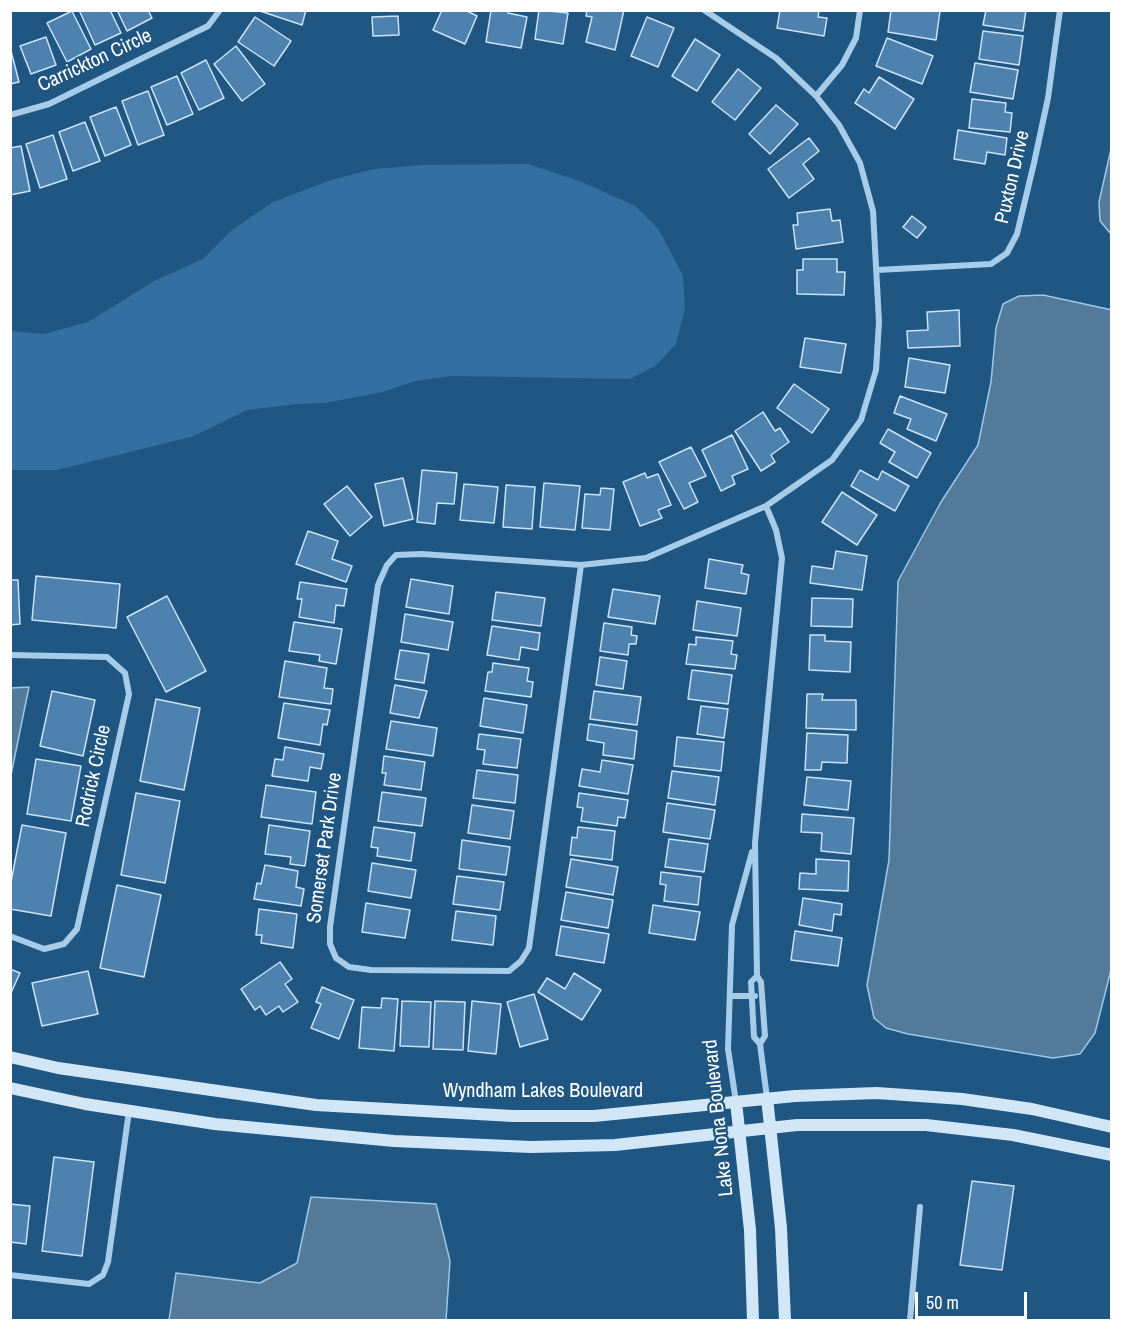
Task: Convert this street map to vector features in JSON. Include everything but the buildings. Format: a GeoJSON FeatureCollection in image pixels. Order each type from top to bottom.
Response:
{"type":"FeatureCollection","features":[{"type":"Feature","properties":{"kind":"street","name":"Carrickton Circle"},"geometry":{"type":"LineString","coordinates":[[10,115],[50,104],[208,26],[220,10]]}},
{"type":"Feature","properties":{"kind":"street","name":"Somerset Park Drive"},"geometry":{"type":"LineString","coordinates":[[581,565],[529,948],[521,961],[509,971],[371,970],[349,967],[336,958],[330,944],[330,927],[378,585],[387,565],[396,555],[422,554],[581,565],[646,558],[766,506],[832,460],[861,420],[876,369],[879,322],[873,211],[860,164],[839,125],[816,96],[776,58],[704,10]]}},
{"type":"Feature","properties":{"kind":"street"},"geometry":{"type":"LineString","coordinates":[[816,96],[842,65],[856,38],[860,10]]}},
{"type":"Feature","properties":{"kind":"street","name":"Puxton Drive"},"geometry":{"type":"LineString","coordinates":[[877,270],[992,264],[1007,253],[1017,234],[1034,164],[1048,98],[1060,10]]}},
{"type":"Feature","properties":{"kind":"street","name":"Lake Nona Boulevard"},"geometry":{"type":"LineString","coordinates":[[760,1044],[765,1036],[761,982],[757,976],[755,843],[782,558],[776,530],[766,506]]}},
{"type":"Feature","properties":{"kind":"street","name":"Rodrick Circle"},"geometry":{"type":"LineString","coordinates":[[10,655],[107,657],[125,673],[129,694],[77,929],[64,945],[44,949],[10,936]]}},
{"type":"Feature","properties":{"kind":"street","name":"Lake Nona Boulevard"},"geometry":{"type":"LineString","coordinates":[[753,1320],[750,1230],[740,1131],[728,1049],[732,925],[755,843]]}},
{"type":"Feature","properties":{"kind":"street","name":"Lake Nona Boulevard"},"geometry":{"type":"LineString","coordinates":[[757,976],[751,982],[754,1037],[760,1044],[767,1098],[781,1228],[785,1320]]}},
{"type":"Feature","properties":{"kind":"street"},"geometry":{"type":"LineString","coordinates":[[730,996],[762,996]]}},
{"type":"Feature","properties":{"kind":"street","name":"Wyndham Lakes Boulevard"},"geometry":{"type":"LineString","coordinates":[[10,1057],[58,1068],[328,1106],[513,1116],[583,1116],[767,1098],[877,1093],[951,1098],[1032,1109],[1112,1126]]}},
{"type":"Feature","properties":{"kind":"street"},"geometry":{"type":"LineString","coordinates":[[10,1088],[129,1111],[310,1135],[531,1147],[615,1145],[770,1127],[837,1124],[926,1125],[1013,1135],[1112,1155]]}},
{"type":"Feature","properties":{"kind":"street"},"geometry":{"type":"LineString","coordinates":[[10,1275],[89,1284],[103,1275],[108,1262],[129,1111]]}},
{"type":"Feature","properties":{"kind":"street"},"geometry":{"type":"LineString","coordinates":[[909,1320],[920,1207]]}},
{"type":"Feature","properties":{"kind":"shaded area"},"geometry":{"type":"Polygon","coordinates":[[[1111,149],[1112,234],[1100,221],[1099,202],[1111,149]]]}},
{"type":"Feature","properties":{"kind":"shaded area"},"geometry":{"type":"Polygon","coordinates":[[[528,164],[582,182],[635,206],[659,230],[683,276],[685,308],[676,344],[655,366],[630,379],[453,376],[415,381],[383,392],[325,403],[247,410],[194,436],[57,470],[11,470],[11,331],[44,334],[88,322],[156,280],[203,259],[232,230],[273,202],[331,180],[374,169],[423,165],[528,164]]]}},
{"type":"Feature","properties":{"kind":"shaded area"},"geometry":{"type":"Polygon","coordinates":[[[1043,295],[1112,310],[1111,970],[1095,1033],[1080,1054],[1053,1058],[908,1034],[886,1028],[874,1018],[867,985],[889,860],[898,581],[941,502],[978,445],[991,382],[996,328],[1003,304],[1019,296],[1043,295]]]}},
{"type":"Feature","properties":{"kind":"shaded area"},"geometry":{"type":"Polygon","coordinates":[[[29,687],[11,775],[11,688],[29,687]]]}},
{"type":"Feature","properties":{"kind":"shaded area"},"geometry":{"type":"Polygon","coordinates":[[[311,1197],[436,1204],[450,1261],[446,1320],[169,1320],[176,1273],[260,1283],[297,1263],[311,1197]]]}}]}
